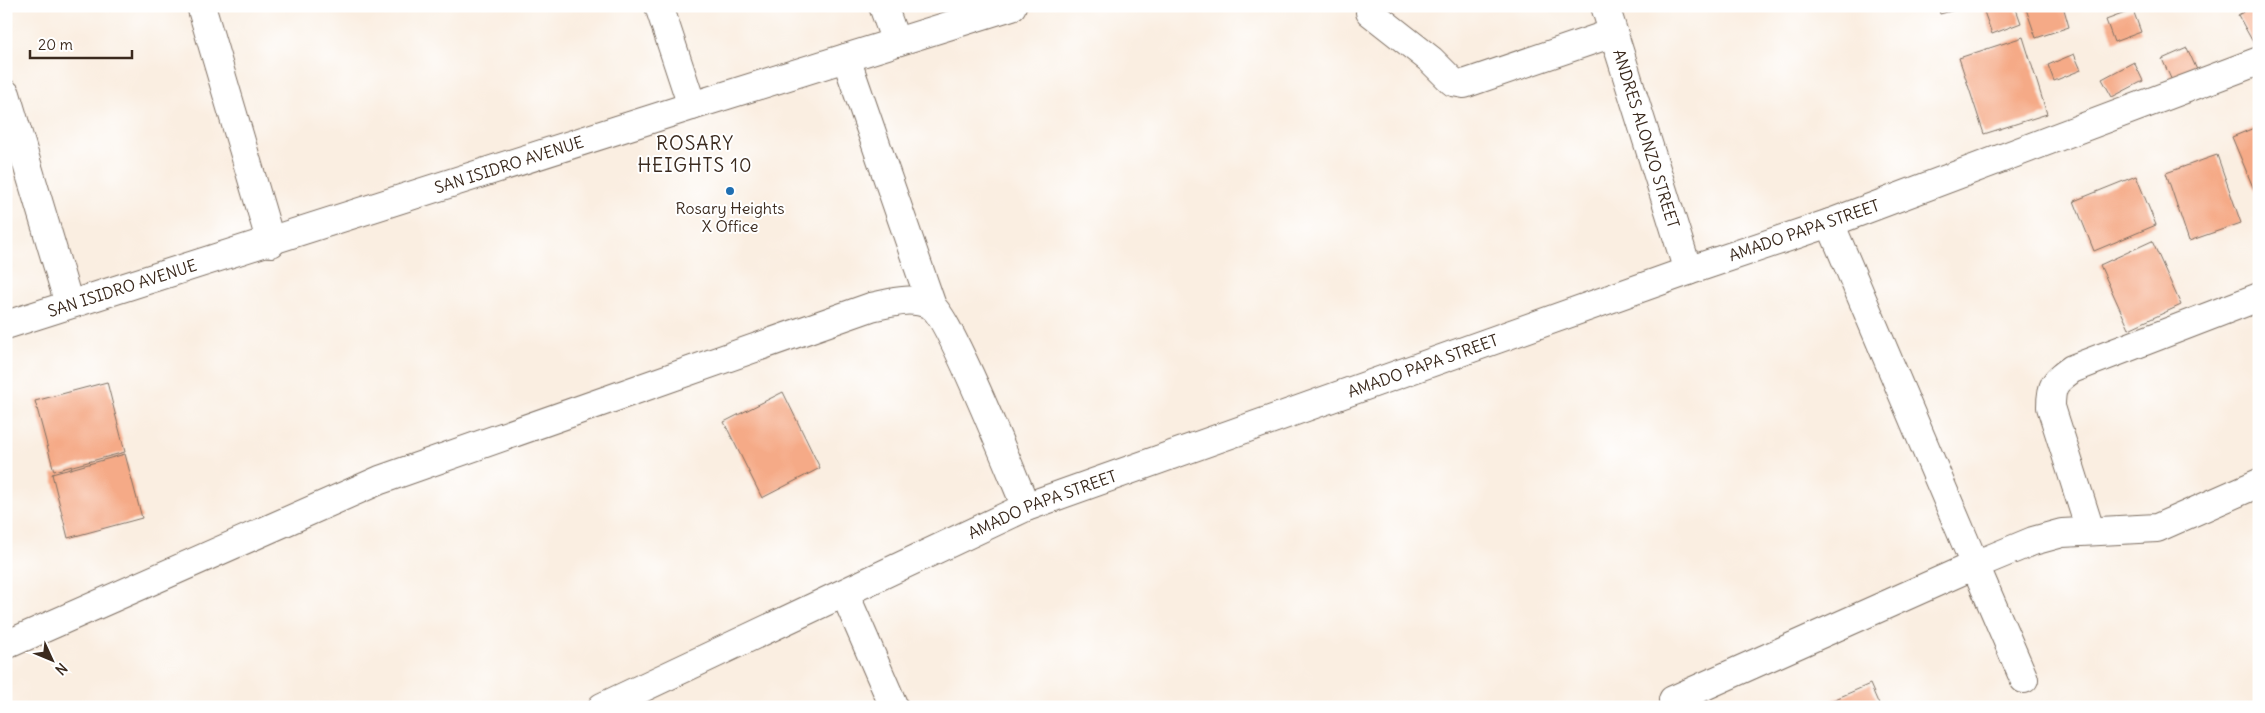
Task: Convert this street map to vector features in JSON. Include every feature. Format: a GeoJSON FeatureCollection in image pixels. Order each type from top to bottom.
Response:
{"type":"FeatureCollection","features":[{"type":"Feature","properties":{"kind":"street"},"geometry":{"type":"LineString","coordinates":[[201,6],[271,242]]}},
{"type":"Feature","properties":{"kind":"street"},"geometry":{"type":"LineString","coordinates":[[660,6],[692,106]]}},
{"type":"Feature","properties":{"kind":"street"},"geometry":{"type":"LineString","coordinates":[[884,6],[896,42]]}},
{"type":"Feature","properties":{"kind":"street","name":"SAN ISIDRO AVENUE"},"geometry":{"type":"LineString","coordinates":[[6,326],[69,304],[271,242],[692,106],[1012,6]]}},
{"type":"Feature","properties":{"kind":"street","name":"ANDRES ALONZO STREET"},"geometry":{"type":"LineString","coordinates":[[1604,6],[1688,271]]}},
{"type":"Feature","properties":{"kind":"street"},"geometry":{"type":"LineString","coordinates":[[1370,12],[1431,60],[1453,82],[1464,84],[1613,33]]}},
{"type":"Feature","properties":{"kind":"street"},"geometry":{"type":"LineString","coordinates":[[846,58],[932,306],[951,334],[1026,507]]}},
{"type":"Feature","properties":{"kind":"street","name":"AMADO PAPA STREET"},"geometry":{"type":"LineString","coordinates":[[602,707],[1026,507],[1688,271],[1830,223],[2259,61]]}},
{"type":"Feature","properties":{"kind":"street"},"geometry":{"type":"LineString","coordinates":[[6,94],[69,304]]}},
{"type":"Feature","properties":{"kind":"street"},"geometry":{"type":"LineString","coordinates":[[1830,223],[2024,679]]}},
{"type":"Feature","properties":{"kind":"street"},"geometry":{"type":"LineString","coordinates":[[2090,530],[2052,407],[2051,391],[2057,380],[2072,369],[2259,297]]}},
{"type":"Feature","properties":{"kind":"street"},"geometry":{"type":"LineString","coordinates":[[6,644],[380,480],[871,307],[911,299],[932,306]]}},
{"type":"Feature","properties":{"kind":"street"},"geometry":{"type":"LineString","coordinates":[[1669,704],[1975,565],[2033,541],[2062,533],[2090,530],[2157,528],[2259,483]]}},
{"type":"Feature","properties":{"kind":"street"},"geometry":{"type":"LineString","coordinates":[[845,594],[894,707]]}},
{"type":"Feature","properties":{"kind":"building"},"geometry":{"type":"Polygon","coordinates":[[[1938,6],[1966,6],[1966,7],[1940,14],[1938,6]]]}},
{"type":"Feature","properties":{"kind":"building"},"geometry":{"type":"Polygon","coordinates":[[[1982,6],[2015,6],[2021,23],[1992,34],[1982,6]]]}},
{"type":"Feature","properties":{"kind":"building"},"geometry":{"type":"Polygon","coordinates":[[[2025,6],[2063,6],[2069,27],[2036,38],[2025,6]]]}},
{"type":"Feature","properties":{"kind":"building"},"geometry":{"type":"Polygon","coordinates":[[[2254,6],[2259,6],[2259,53],[2238,15],[2254,6]]]}},
{"type":"Feature","properties":{"kind":"building"},"geometry":{"type":"Polygon","coordinates":[[[2133,10],[2141,32],[2114,42],[2106,20],[2133,10]]]}},
{"type":"Feature","properties":{"kind":"building"},"geometry":{"type":"Polygon","coordinates":[[[2023,37],[2047,114],[1984,134],[1959,58],[2023,37]]]}},
{"type":"Feature","properties":{"kind":"building"},"geometry":{"type":"Polygon","coordinates":[[[2187,48],[2198,72],[2173,83],[2162,59],[2187,48]]]}},
{"type":"Feature","properties":{"kind":"building"},"geometry":{"type":"Polygon","coordinates":[[[2074,54],[2081,70],[2054,81],[2048,65],[2074,54]]]}},
{"type":"Feature","properties":{"kind":"building"},"geometry":{"type":"Polygon","coordinates":[[[2134,62],[2143,81],[2112,97],[2102,79],[2134,62]]]}},
{"type":"Feature","properties":{"kind":"building"},"geometry":{"type":"Polygon","coordinates":[[[2259,126],[2259,191],[2255,192],[2232,137],[2259,126]]]}},
{"type":"Feature","properties":{"kind":"building"},"geometry":{"type":"Polygon","coordinates":[[[2217,155],[2241,223],[2189,241],[2166,173],[2217,155]]]}},
{"type":"Feature","properties":{"kind":"building"},"geometry":{"type":"Polygon","coordinates":[[[2136,176],[2156,225],[2094,251],[2074,201],[2136,176]]]}},
{"type":"Feature","properties":{"kind":"building"},"geometry":{"type":"Polygon","coordinates":[[[2152,241],[2181,305],[2129,329],[2100,265],[2152,241]]]}},
{"type":"Feature","properties":{"kind":"building"},"geometry":{"type":"Polygon","coordinates":[[[107,382],[125,452],[54,471],[35,401],[107,382]]]}},
{"type":"Feature","properties":{"kind":"building"},"geometry":{"type":"Polygon","coordinates":[[[783,392],[820,468],[762,498],[724,422],[783,392]]]}},
{"type":"Feature","properties":{"kind":"building"},"geometry":{"type":"Polygon","coordinates":[[[125,454],[142,518],[68,538],[52,474],[125,454]]]}},
{"type":"Feature","properties":{"kind":"building"},"geometry":{"type":"Polygon","coordinates":[[[1870,684],[1880,707],[1817,707],[1870,684]]]}},
{"type":"Feature","properties":{"kind":"place","name":"Rosary Heights X Office"},"geometry":{"type":"Point","coordinates":[730,191]}},
{"type":"Feature","properties":{"kind":"district","name":"ROSARY HEIGHTS 10"},"geometry":{"type":"Point","coordinates":[695,154]}}]}
